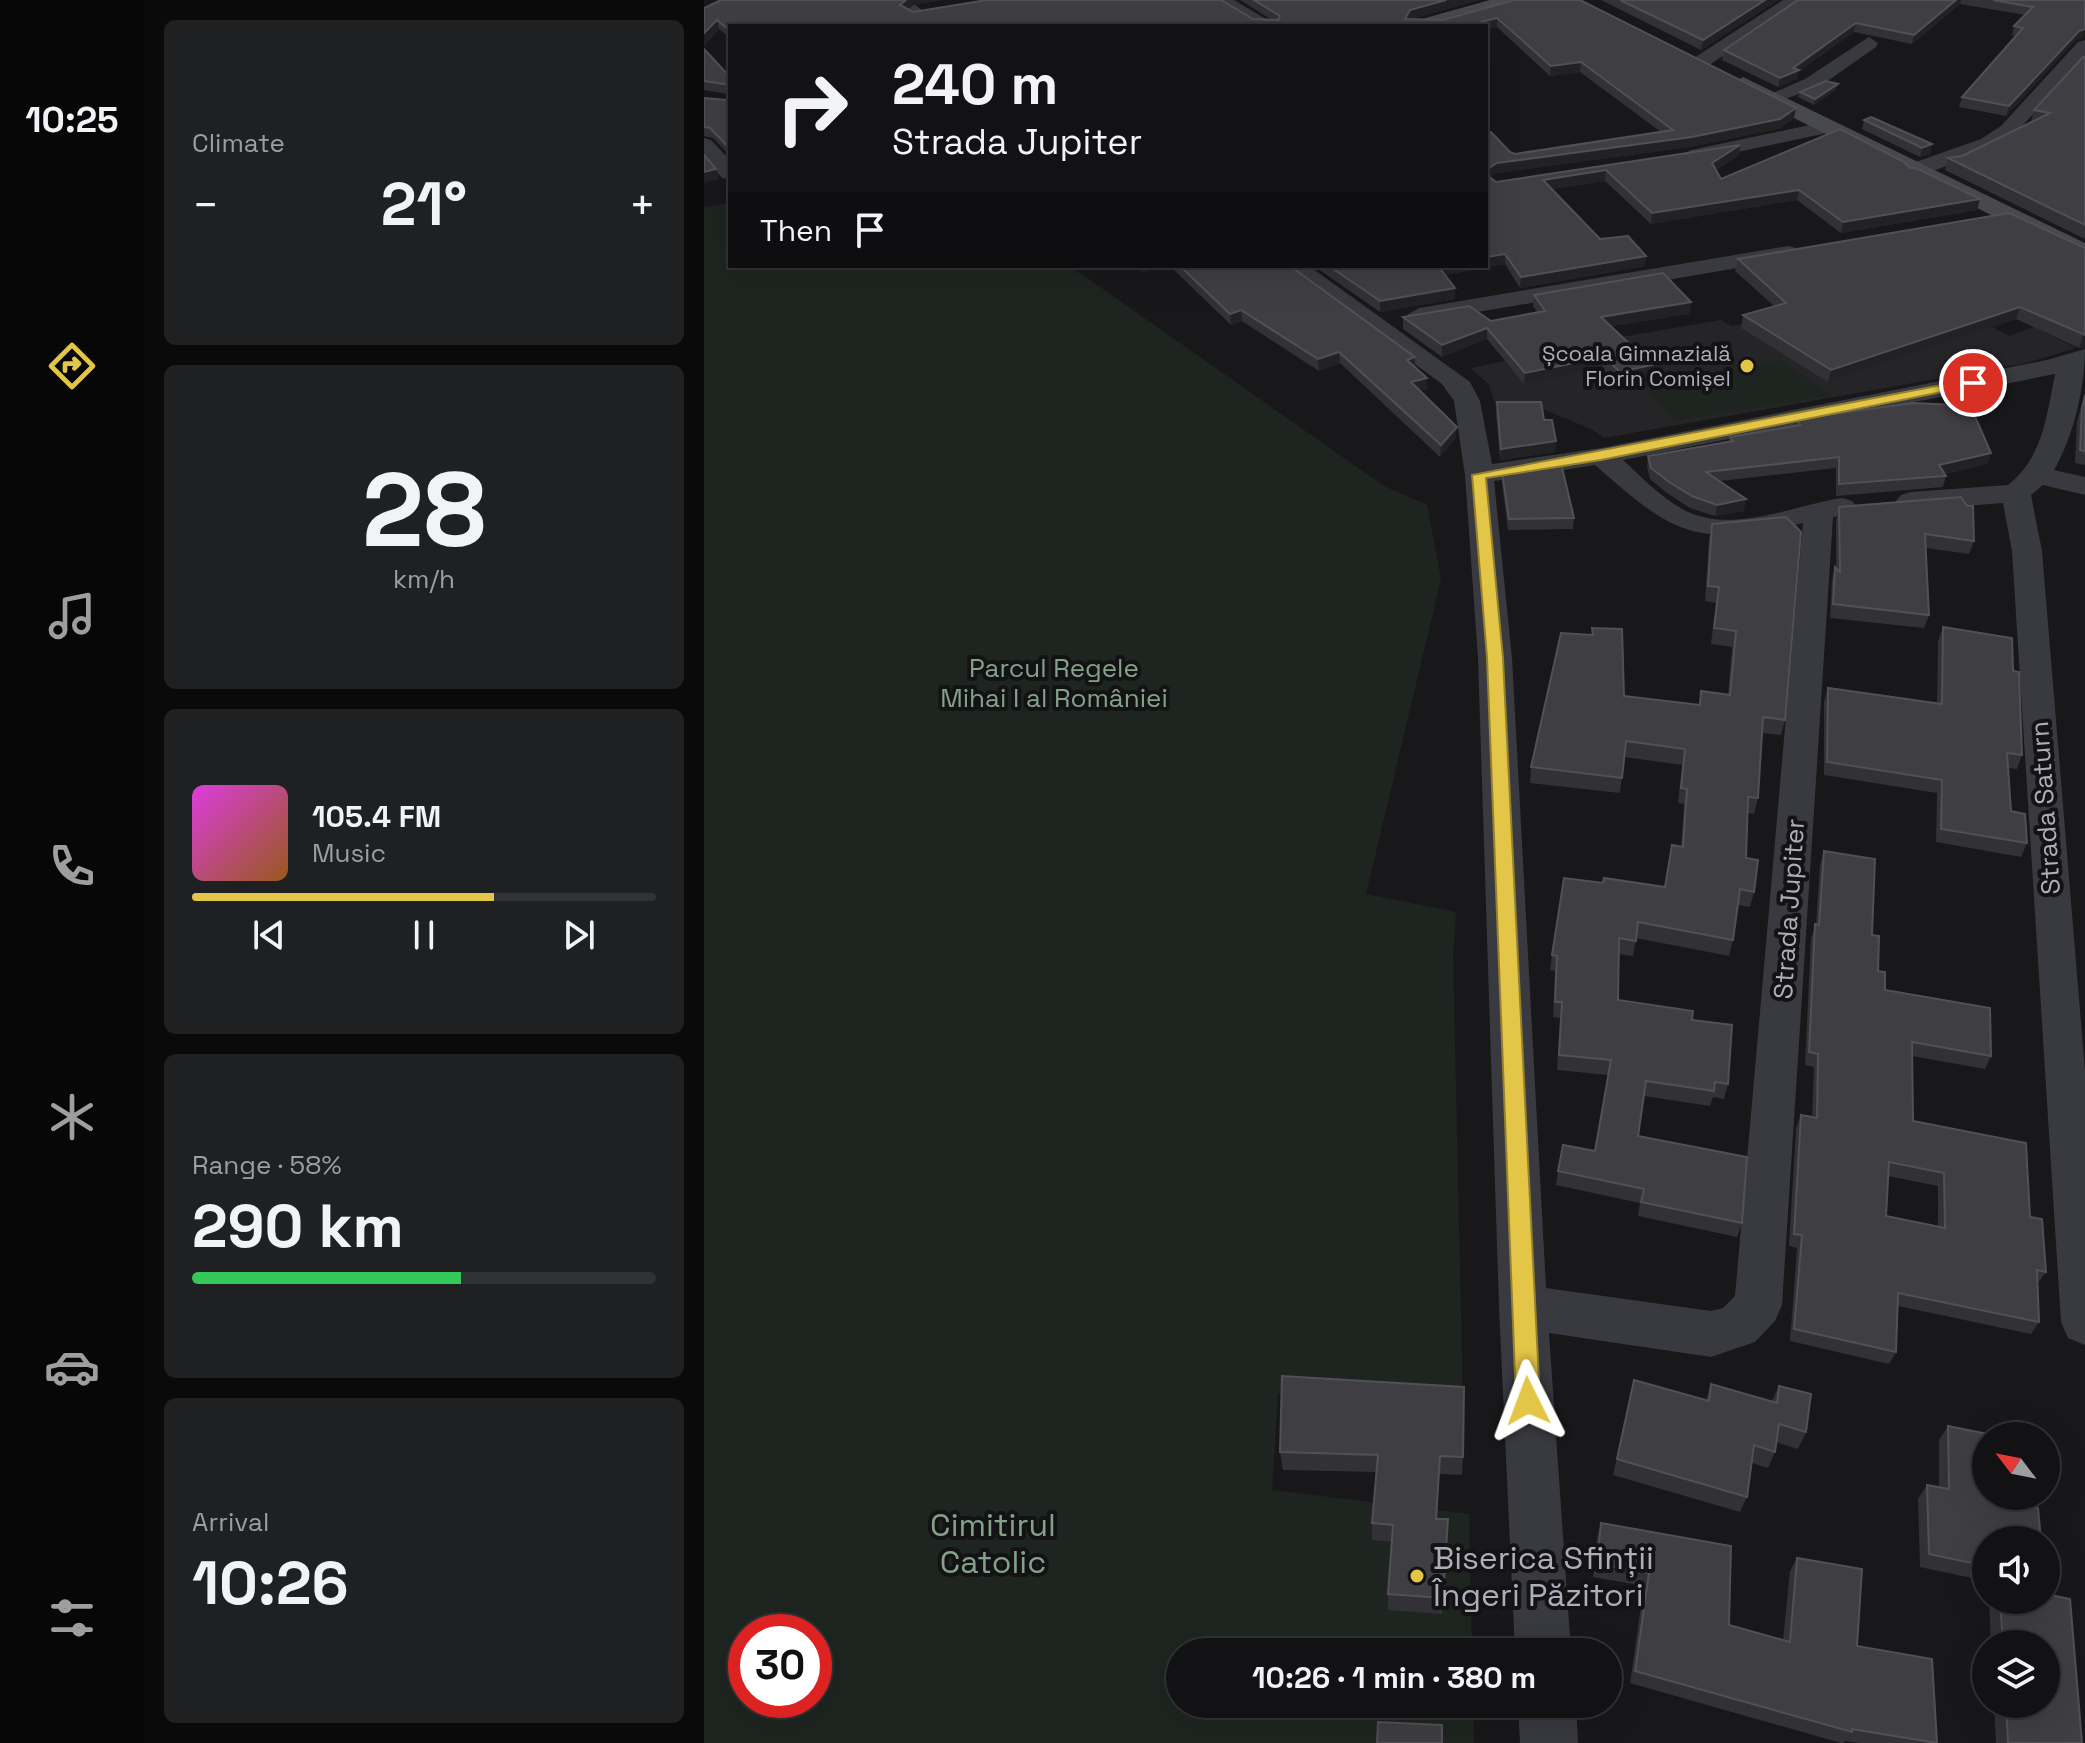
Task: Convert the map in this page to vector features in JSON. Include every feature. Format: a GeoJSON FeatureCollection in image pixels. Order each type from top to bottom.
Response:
{"type":"FeatureCollection","features":[{"type":"Feature","properties":{"kind":"main road"},"geometry":{"type":"LineString","coordinates":[[1425,24],[1513,0]]}},
{"type":"Feature","properties":{"kind":"main road"},"geometry":{"type":"LineString","coordinates":[[1673,48],[2085,253]]}},
{"type":"Feature","properties":{"kind":"street"},"geometry":{"type":"LineString","coordinates":[[897,0],[914,13],[937,17]]}},
{"type":"Feature","properties":{"kind":"street"},"geometry":{"type":"LineString","coordinates":[[1221,0],[1265,24]]}},
{"type":"Feature","properties":{"kind":"street"},"geometry":{"type":"LineString","coordinates":[[1701,62],[1795,0]]}},
{"type":"Feature","properties":{"kind":"street"},"geometry":{"type":"LineString","coordinates":[[1771,98],[1812,83],[1869,43]]}},
{"type":"Feature","properties":{"kind":"street"},"geometry":{"type":"LineString","coordinates":[[1915,170],[1988,143],[2008,130],[2085,46]]}},
{"type":"Feature","properties":{"kind":"street"},"geometry":{"type":"LineString","coordinates":[[1676,158],[1829,127]]}},
{"type":"Feature","properties":{"kind":"street"},"geometry":{"type":"LineString","coordinates":[[704,144],[728,171]]}},
{"type":"Feature","properties":{"kind":"street"},"geometry":{"type":"LineString","coordinates":[[1965,222],[2005,215]]}},
{"type":"Feature","properties":{"kind":"street"},"geometry":{"type":"LineString","coordinates":[[1376,323],[1814,249]]}},
{"type":"Feature","properties":{"kind":"street"},"geometry":{"type":"LineString","coordinates":[[1296,268],[1376,323],[1461,388],[1467,401],[1479,475],[1495,658],[1523,1307],[1542,1638]]}},
{"type":"Feature","properties":{"kind":"street"},"geometry":{"type":"LineString","coordinates":[[1479,475],[1601,456],[2078,359],[2051,450],[2028,484]]}},
{"type":"Feature","properties":{"kind":"street"},"geometry":{"type":"LineString","coordinates":[[1601,456],[1665,510],[1691,524],[1733,527],[1819,509],[2028,484],[2085,486]]}},
{"type":"Feature","properties":{"kind":"street","name":"Strada Saturn"},"geometry":{"type":"LineString","coordinates":[[2028,484],[2027,551],[2066,1104],[2085,1322]]}},
{"type":"Feature","properties":{"kind":"street","name":"Strada Jupiter"},"geometry":{"type":"LineString","coordinates":[[1523,1307],[1711,1334],[1738,1326],[1758,1305],[1819,509]]}},
{"type":"Feature","properties":{"kind":"street"},"geometry":{"type":"LineString","coordinates":[[1548,1718],[1549,1743]]}},
{"type":"Feature","properties":{"kind":"shaded area","name":"Școala Gimnazială Florin Comișel"},"geometry":{"type":"Polygon","coordinates":[[[1922,288],[2009,336],[2034,327],[2076,348],[2026,363],[1604,438],[1593,430],[1538,407],[1496,407],[1489,385],[1471,368],[1615,338],[1721,320],[1732,326],[1922,288]]]}},
{"type":"Feature","properties":{"kind":"green space","name":"Parcul Regele Mihai I al României"},"geometry":{"type":"Polygon","coordinates":[[[728,203],[728,268],[1073,268],[1384,486],[1427,505],[1441,579],[1366,894],[1456,912],[1453,956],[1463,1405],[1278,1394],[1272,1490],[1469,1514],[1472,1638],[1166,1638],[1166,1718],[1473,1718],[1474,1743],[704,1743],[704,207],[728,203]]]}},
{"type":"Feature","properties":{"kind":"green space"},"geometry":{"type":"Polygon","coordinates":[[[1779,360],[1833,395],[1674,421],[1648,391],[1779,360]]]}},
{"type":"Feature","properties":{"kind":"building"},"geometry":{"type":"Polygon","coordinates":[[[721,0],[906,0],[900,5],[913,12],[987,0],[1221,0],[1253,19],[1278,20],[1280,16],[1254,0],[1446,0],[1410,10],[1405,19],[1443,20],[1514,0],[1580,0],[1796,108],[1780,119],[1692,137],[1497,163],[1488,169],[1488,133],[1515,154],[1673,130],[1581,62],[1551,66],[1497,18],[1473,24],[728,24],[728,29],[717,20],[704,33],[704,8],[721,0]]]}},
{"type":"Feature","properties":{"kind":"building"},"geometry":{"type":"Polygon","coordinates":[[[1620,0],[1765,0],[1703,40],[1620,0]]]}},
{"type":"Feature","properties":{"kind":"building"},"geometry":{"type":"Polygon","coordinates":[[[1798,0],[1956,0],[1914,35],[1856,23],[1793,68],[1799,70],[1780,78],[1724,50],[1798,0]]]}},
{"type":"Feature","properties":{"kind":"building"},"geometry":{"type":"Polygon","coordinates":[[[1993,0],[2085,0],[2085,29],[2079,31],[2009,106],[1962,97],[2023,28],[2014,26],[2033,7],[1993,0]]]}},
{"type":"Feature","properties":{"kind":"building"},"geometry":{"type":"Polygon","coordinates":[[[704,49],[728,75],[728,85],[704,81],[704,49]]]}},
{"type":"Feature","properties":{"kind":"building"},"geometry":{"type":"Polygon","coordinates":[[[2083,57],[2085,225],[1948,158],[1962,156],[2050,113],[2034,110],[2083,57]]]}},
{"type":"Feature","properties":{"kind":"building"},"geometry":{"type":"Polygon","coordinates":[[[1826,81],[1838,84],[1815,99],[1800,92],[1826,81]]]}},
{"type":"Feature","properties":{"kind":"building"},"geometry":{"type":"Polygon","coordinates":[[[728,95],[728,147],[710,128],[704,127],[704,98],[727,100],[728,95]]]}},
{"type":"Feature","properties":{"kind":"building"},"geometry":{"type":"Polygon","coordinates":[[[1871,117],[1932,144],[1922,148],[1864,120],[1871,117]]]}},
{"type":"Feature","properties":{"kind":"building"},"geometry":{"type":"Polygon","coordinates":[[[1840,129],[1910,168],[1916,168],[1980,199],[1843,222],[1799,190],[1652,213],[1606,170],[1543,180],[1600,239],[1628,236],[1646,256],[1521,277],[1505,254],[1488,257],[1488,176],[1496,182],[1740,145],[1712,163],[1721,179],[1840,129]]]}},
{"type":"Feature","properties":{"kind":"building"},"geometry":{"type":"Polygon","coordinates":[[[704,155],[716,169],[704,172],[704,155]]]}},
{"type":"Feature","properties":{"kind":"building"},"geometry":{"type":"Polygon","coordinates":[[[2009,213],[2085,248],[2085,335],[2020,307],[1831,370],[1743,315],[1786,303],[1738,259],[2009,213]]]}},
{"type":"Feature","properties":{"kind":"building"},"geometry":{"type":"Polygon","coordinates":[[[1182,268],[1293,268],[1415,357],[1407,360],[1427,378],[1411,382],[1457,427],[1441,445],[1339,352],[1318,359],[1241,310],[1230,314],[1182,268]]]}},
{"type":"Feature","properties":{"kind":"building"},"geometry":{"type":"Polygon","coordinates":[[[1332,268],[1440,268],[1455,288],[1380,301],[1332,268]]]}},
{"type":"Feature","properties":{"kind":"building"},"geometry":{"type":"Polygon","coordinates":[[[1663,273],[1691,302],[1601,317],[1652,365],[1620,372],[1604,357],[1525,373],[1487,328],[1442,345],[1403,317],[1469,306],[1491,321],[1545,311],[1534,295],[1663,273]]]}},
{"type":"Feature","properties":{"kind":"building"},"geometry":{"type":"Polygon","coordinates":[[[2085,395],[2085,451],[2080,450],[2085,395]]]}},
{"type":"Feature","properties":{"kind":"building"},"geometry":{"type":"Polygon","coordinates":[[[1497,402],[1541,402],[1544,420],[1552,420],[1556,441],[1501,449],[1497,402]]]}},
{"type":"Feature","properties":{"kind":"building"},"geometry":{"type":"Polygon","coordinates":[[[1913,403],[1957,405],[1960,414],[1974,414],[1991,453],[1939,465],[1946,476],[1839,484],[1839,457],[1706,472],[1746,499],[1717,505],[1692,496],[1669,482],[1651,468],[1648,456],[1800,425],[1796,419],[1913,403]]]}},
{"type":"Feature","properties":{"kind":"building"},"geometry":{"type":"Polygon","coordinates":[[[1561,463],[1574,518],[1509,519],[1502,472],[1561,463]]]}},
{"type":"Feature","properties":{"kind":"building"},"geometry":{"type":"Polygon","coordinates":[[[1961,497],[1967,506],[1973,506],[1974,541],[1925,534],[1929,615],[1833,604],[1835,567],[1840,572],[1839,507],[1961,497]]]}},
{"type":"Feature","properties":{"kind":"building"},"geometry":{"type":"Polygon","coordinates":[[[1786,517],[1801,532],[1785,720],[1763,717],[1758,798],[1748,797],[1746,858],[1758,860],[1754,892],[1740,889],[1733,940],[1638,922],[1636,941],[1619,938],[1618,1000],[1693,1011],[1692,1020],[1732,1025],[1728,1084],[1715,1082],[1714,1091],[1646,1081],[1638,1136],[1747,1157],[1742,1223],[1641,1202],[1644,1189],[1558,1171],[1563,1145],[1595,1151],[1611,1060],[1559,1055],[1562,1002],[1555,1002],[1557,956],[1552,955],[1564,878],[1603,883],[1604,878],[1665,887],[1672,845],[1683,847],[1687,789],[1681,788],[1685,749],[1626,741],[1622,778],[1531,767],[1561,633],[1593,635],[1592,628],[1622,629],[1624,696],[1700,705],[1701,691],[1730,695],[1736,631],[1714,628],[1719,587],[1708,586],[1712,524],[1786,517]]]}},
{"type":"Feature","properties":{"kind":"building"},"geometry":{"type":"Polygon","coordinates":[[[1943,627],[2012,638],[2013,671],[2019,672],[2022,755],[2007,753],[2011,811],[2025,814],[2027,843],[1941,829],[1942,780],[1827,762],[1828,688],[1942,704],[1943,627]]]}},
{"type":"Feature","properties":{"kind":"building"},"geometry":{"type":"Polygon","coordinates":[[[1824,851],[1875,859],[1872,935],[1879,936],[1878,971],[1885,972],[1885,990],[1990,1008],[1991,1056],[1912,1042],[1913,1121],[2026,1143],[2030,1217],[2042,1219],[2046,1272],[2037,1270],[2039,1322],[1898,1293],[1896,1352],[1794,1329],[1802,1235],[1794,1234],[1801,1115],[1817,1118],[1818,1054],[1809,1052],[1815,924],[1819,925],[1824,851]],[[1889,1162],[1886,1216],[1945,1228],[1944,1173],[1889,1162]]]}},
{"type":"Feature","properties":{"kind":"building"},"geometry":{"type":"Polygon","coordinates":[[[1282,1376],[1464,1387],[1463,1457],[1440,1456],[1436,1519],[1448,1519],[1443,1598],[1388,1594],[1393,1525],[1372,1523],[1378,1455],[1280,1452],[1282,1376]]]}},
{"type":"Feature","properties":{"kind":"building"},"geometry":{"type":"Polygon","coordinates":[[[1634,1380],[1709,1401],[1711,1384],[1777,1403],[1779,1386],[1811,1394],[1806,1432],[1779,1424],[1775,1452],[1754,1445],[1747,1497],[1617,1459],[1634,1380]]]}},
{"type":"Feature","properties":{"kind":"building"},"geometry":{"type":"Polygon","coordinates":[[[1948,1426],[1972,1431],[1972,1510],[2038,1510],[2040,1526],[1972,1526],[1972,1563],[1929,1554],[1927,1485],[1949,1489],[1948,1426]]]}},
{"type":"Feature","properties":{"kind":"building"},"geometry":{"type":"Polygon","coordinates":[[[1601,1523],[1731,1546],[1729,1625],[1790,1642],[1797,1558],[1862,1569],[1857,1646],[1932,1659],[1937,1743],[1852,1729],[1852,1732],[1635,1671],[1649,1573],[1597,1564],[1601,1523]]]}},
{"type":"Feature","properties":{"kind":"building"},"geometry":{"type":"Polygon","coordinates":[[[2060,1597],[2070,1599],[2082,1743],[2008,1743],[2007,1718],[2060,1718],[2060,1630],[2002,1630],[2001,1614],[2060,1614],[2060,1597]]]}},
{"type":"Feature","properties":{"kind":"building"},"geometry":{"type":"Polygon","coordinates":[[[1378,1722],[1442,1725],[1442,1743],[1377,1743],[1378,1722]]]}},
{"type":"Feature","properties":{"kind":"place","name":"Școala Gimnazială Florin Comișel"},"geometry":{"type":"Point","coordinates":[1747,366]}},
{"type":"Feature","properties":{"kind":"place","name":"Biserica Sfinții Îngeri Păzitori"},"geometry":{"type":"Point","coordinates":[1417,1576]}},
{"type":"Feature","properties":{"kind":"route"},"geometry":{"type":"LineString","coordinates":[[1528,1401],[1495,658],[1479,475],[1601,456],[1973,383]]}},
{"type":"Feature","properties":{"kind":"park label","name":"Cimitirul Catolic"},"geometry":{"type":"Point","coordinates":[993,1544]}}]}
